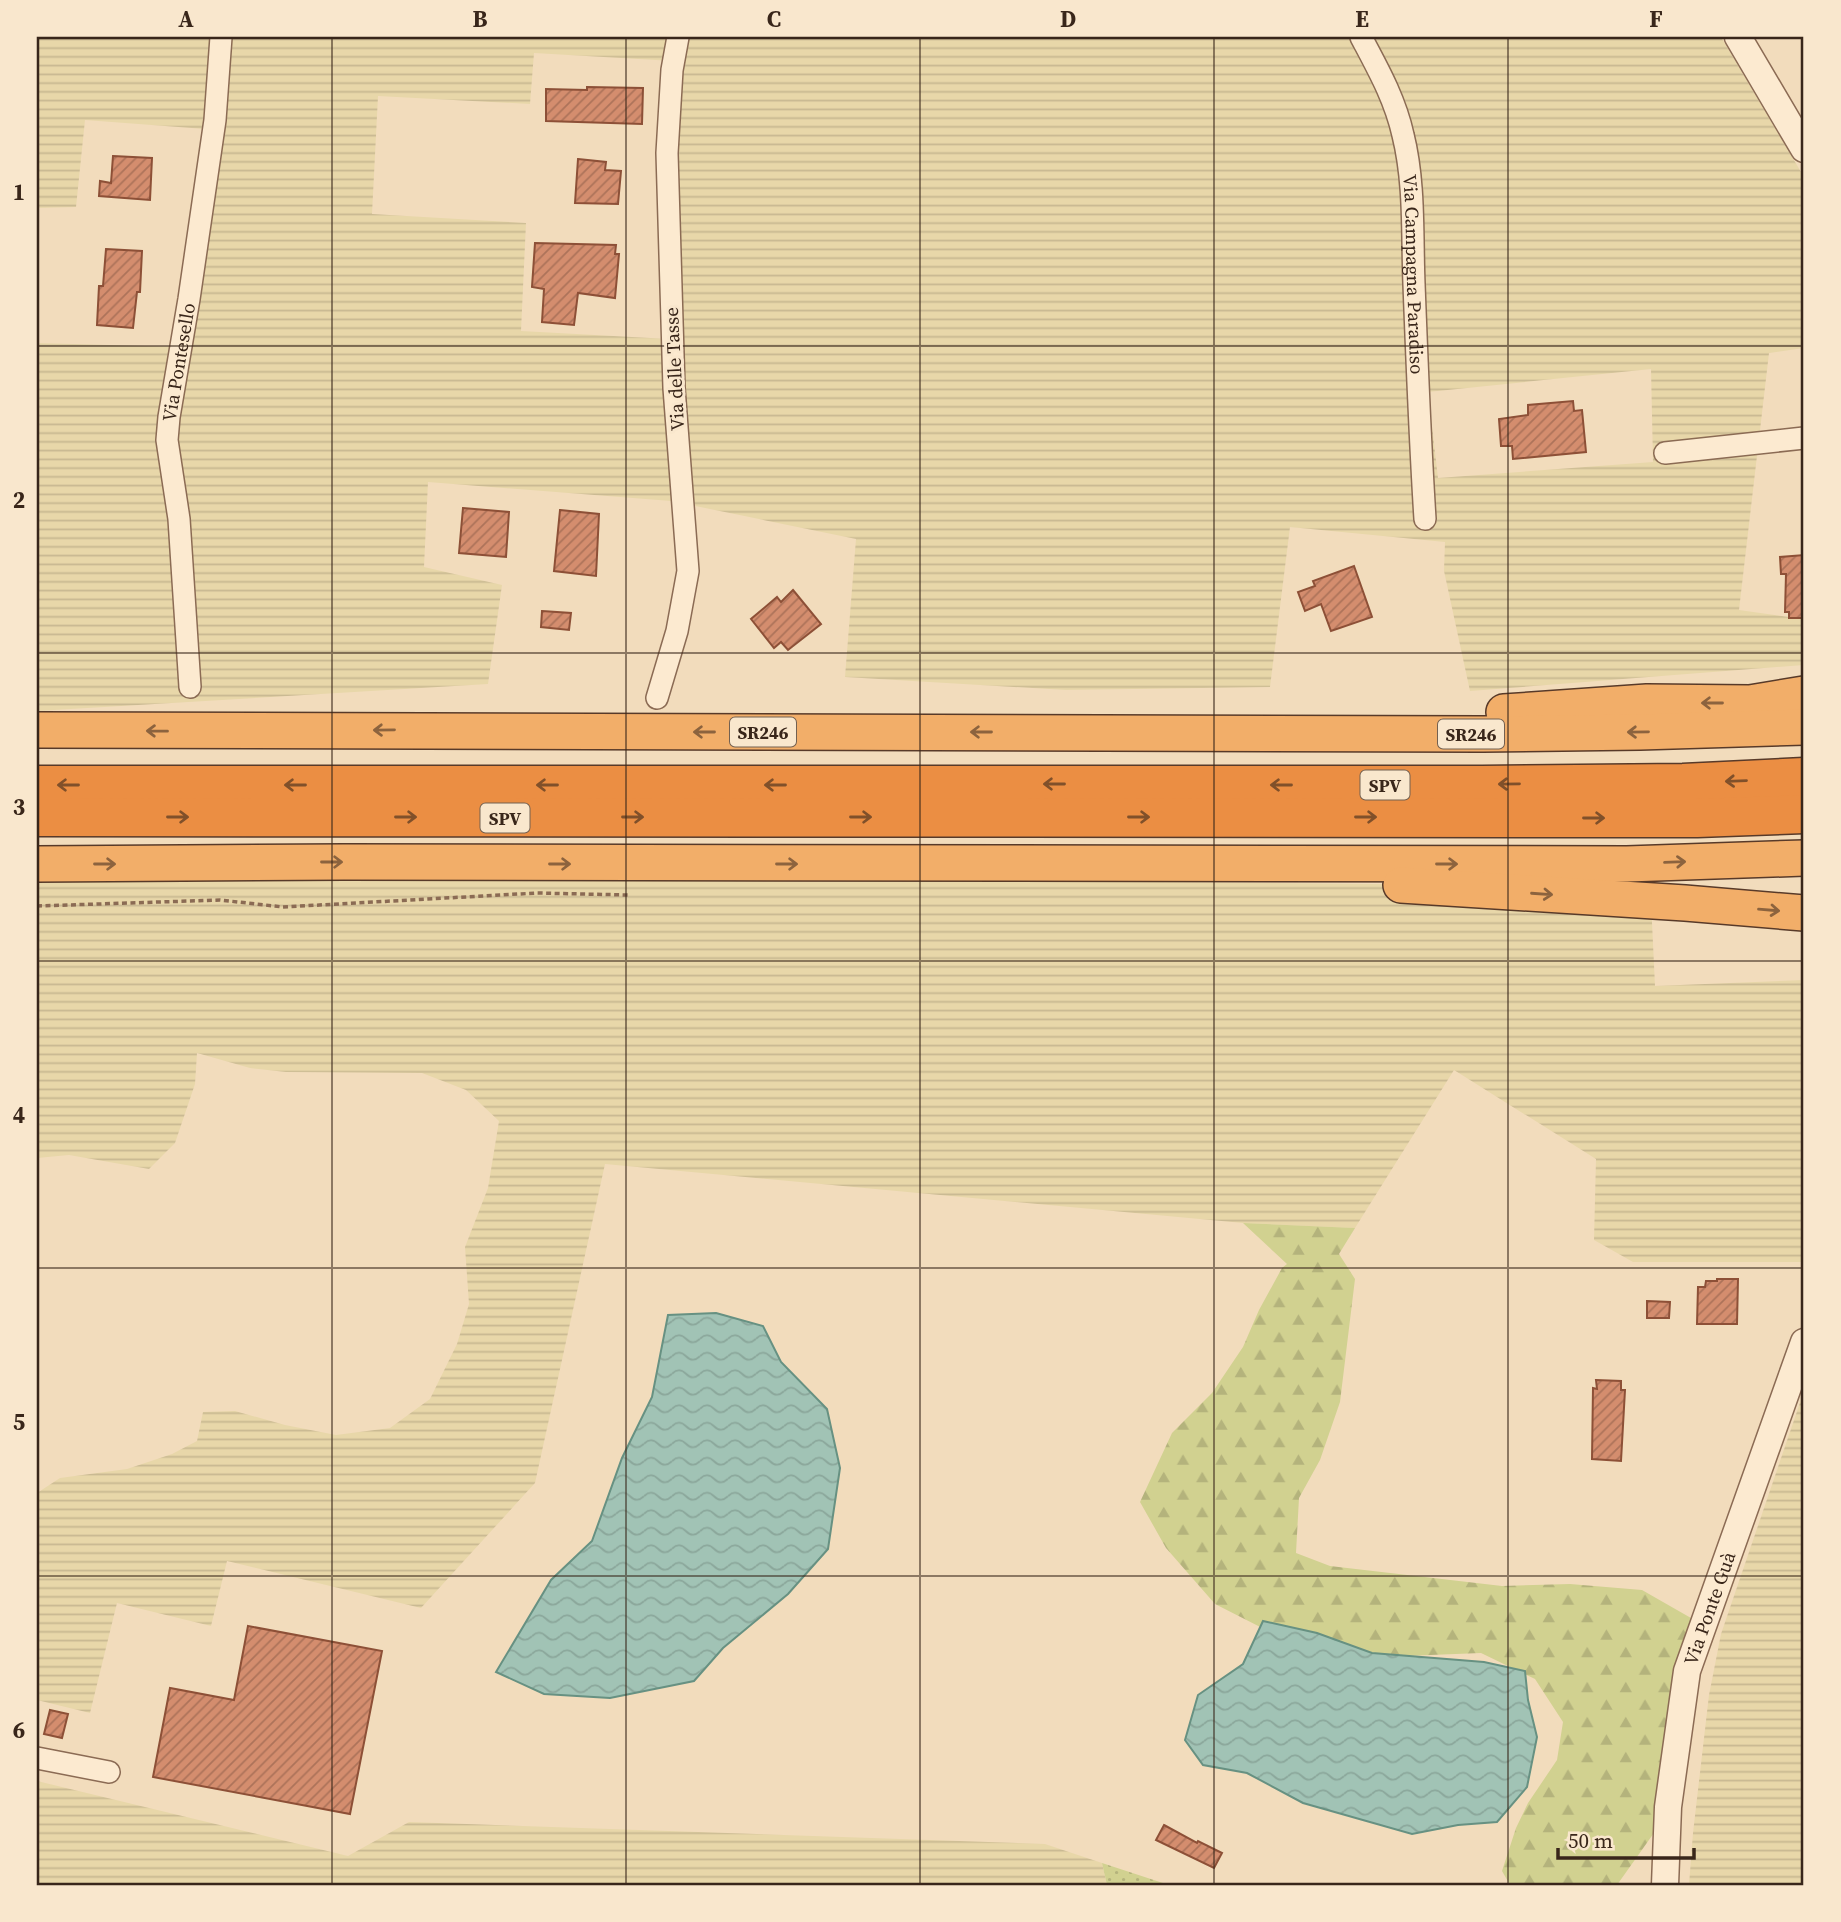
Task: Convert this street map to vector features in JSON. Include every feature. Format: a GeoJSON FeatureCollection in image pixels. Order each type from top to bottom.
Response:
{"type":"FeatureCollection","features":[{"type":"Feature","properties":{"kind":"highway"},"geometry":{"type":"LineString","coordinates":[[1137,731],[1272,718],[1414,717],[1647,702],[1750,703],[1804,694]]}},
{"type":"Feature","properties":{"kind":"highway","name":"SR246"},"geometry":{"type":"LineString","coordinates":[[37,730],[1496,734],[1804,727]]}},
{"type":"Feature","properties":{"kind":"highway","name":"SPV"},"geometry":{"type":"LineString","coordinates":[[37,785],[1482,785],[1684,783],[1804,778]]}},
{"type":"Feature","properties":{"kind":"highway","name":"SPV"},"geometry":{"type":"LineString","coordinates":[[37,817],[1697,818],[1804,814]]}},
{"type":"Feature","properties":{"kind":"highway"},"geometry":{"type":"LineString","coordinates":[[37,864],[1627,864],[1804,858]]}},
{"type":"Feature","properties":{"kind":"highway"},"geometry":{"type":"LineString","coordinates":[[1132,865],[1277,878],[1804,913]]}},
{"type":"Feature","properties":{"kind":"street","name":"Via Pontesello"},"geometry":{"type":"LineString","coordinates":[[190,687],[179,519],[167,440],[213,134],[221,37]]}},
{"type":"Feature","properties":{"kind":"street","name":"Via delle Tasse"},"geometry":{"type":"LineString","coordinates":[[657,698],[677,631],[688,571],[674,374],[667,153],[672,70],[678,37]]}},
{"type":"Feature","properties":{"kind":"street","name":"Via Campagna Paradiso"},"geometry":{"type":"LineString","coordinates":[[1361,37],[1387,85],[1397,111],[1407,153],[1425,519]]}},
{"type":"Feature","properties":{"kind":"street"},"geometry":{"type":"LineString","coordinates":[[1738,37],[1804,149]]}},
{"type":"Feature","properties":{"kind":"street"},"geometry":{"type":"LineString","coordinates":[[1665,453],[1804,438]]}},
{"type":"Feature","properties":{"kind":"street","name":"Via Ponte Guà"},"geometry":{"type":"LineString","coordinates":[[1665,1885],[1668,1807],[1687,1671],[1804,1342]]}},
{"type":"Feature","properties":{"kind":"street"},"geometry":{"type":"LineString","coordinates":[[37,1758],[109,1772]]}},
{"type":"Feature","properties":{"kind":"path"},"geometry":{"type":"LineString","coordinates":[[37,906],[220,900],[282,908],[537,893],[628,895]]}},
{"type":"Feature","properties":{"kind":"shaded area"},"geometry":{"type":"Polygon","coordinates":[[[37,37],[1721,37],[1804,177],[1804,348],[1769,353],[1739,610],[1804,619],[1804,665],[1470,691],[1444,571],[1445,542],[1290,527],[1270,687],[1066,690],[845,677],[856,539],[671,501],[428,482],[424,567],[502,585],[488,684],[37,711],[37,343],[182,347],[205,129],[85,120],[76,207],[37,208],[37,37]],[[534,53],[530,104],[378,96],[372,214],[526,223],[521,331],[669,339],[673,61],[534,53]],[[1651,369],[1428,392],[1438,478],[1653,462],[1651,369]]]}},
{"type":"Feature","properties":{"kind":"shaded area"},"geometry":{"type":"Polygon","coordinates":[[[636,871],[1052,881],[1476,885],[1650,880],[1655,986],[1804,980],[1804,1262],[1633,1262],[1594,1240],[1596,1159],[1454,1070],[1355,1228],[1243,1223],[605,1164],[535,1483],[421,1608],[227,1561],[211,1626],[117,1603],[90,1713],[37,1700],[37,1493],[60,1478],[127,1469],[172,1454],[197,1441],[203,1412],[235,1411],[336,1435],[390,1428],[430,1399],[457,1344],[469,1304],[465,1247],[488,1188],[499,1121],[466,1090],[422,1073],[286,1072],[250,1068],[197,1053],[195,1084],[175,1143],[149,1169],[69,1155],[37,1158],[37,882],[636,871]]]}},
{"type":"Feature","properties":{"kind":"shaded area"},"geometry":{"type":"Polygon","coordinates":[[[1804,1391],[1804,1885],[1689,1885],[1709,1695],[1721,1634],[1804,1391]]]}},
{"type":"Feature","properties":{"kind":"shaded area"},"geometry":{"type":"Polygon","coordinates":[[[37,1781],[348,1856],[409,1822],[1045,1844],[1102,1863],[1107,1885],[37,1885],[37,1781]]]}},
{"type":"Feature","properties":{"kind":"green space"},"geometry":{"type":"Polygon","coordinates":[[[1243,1223],[1355,1228],[1339,1254],[1355,1279],[1340,1402],[1320,1460],[1299,1498],[1296,1553],[1330,1566],[1502,1586],[1570,1584],[1642,1590],[1691,1618],[1676,1690],[1661,1823],[1617,1885],[1510,1885],[1502,1871],[1516,1828],[1528,1803],[1557,1760],[1563,1722],[1535,1679],[1481,1653],[1354,1658],[1278,1636],[1215,1604],[1166,1548],[1140,1502],[1172,1433],[1212,1393],[1243,1347],[1259,1310],[1282,1268],[1287,1264],[1243,1223]]]}},
{"type":"Feature","properties":{"kind":"green space"},"geometry":{"type":"Polygon","coordinates":[[[1102,1863],[1169,1885],[1107,1885],[1102,1863]]]}},
{"type":"Feature","properties":{"kind":"water"},"geometry":{"type":"Polygon","coordinates":[[[716,1313],[763,1326],[781,1362],[827,1409],[840,1468],[828,1549],[788,1594],[723,1648],[694,1681],[610,1698],[544,1694],[496,1672],[551,1580],[592,1541],[622,1458],[652,1397],[668,1315],[716,1313]]]}},
{"type":"Feature","properties":{"kind":"water"},"geometry":{"type":"Polygon","coordinates":[[[1263,1621],[1317,1633],[1372,1653],[1484,1662],[1525,1671],[1528,1700],[1537,1737],[1527,1787],[1497,1822],[1458,1825],[1412,1834],[1303,1803],[1247,1773],[1203,1765],[1185,1740],[1198,1695],[1243,1664],[1263,1621]]]}},
{"type":"Feature","properties":{"kind":"building"},"geometry":{"type":"Polygon","coordinates":[[[587,87],[643,88],[642,124],[546,121],[546,89],[587,90],[587,87]]]}},
{"type":"Feature","properties":{"kind":"building"},"geometry":{"type":"Polygon","coordinates":[[[113,156],[152,158],[150,200],[99,196],[100,181],[111,183],[113,156]]]}},
{"type":"Feature","properties":{"kind":"building"},"geometry":{"type":"Polygon","coordinates":[[[578,159],[606,162],[605,170],[621,171],[618,204],[575,203],[578,159]]]}},
{"type":"Feature","properties":{"kind":"building"},"geometry":{"type":"Polygon","coordinates":[[[535,243],[616,245],[615,254],[619,254],[615,298],[578,293],[574,325],[542,322],[544,289],[532,287],[535,243]]]}},
{"type":"Feature","properties":{"kind":"building"},"geometry":{"type":"Polygon","coordinates":[[[106,249],[142,251],[140,292],[137,292],[133,328],[97,325],[99,286],[103,286],[106,249]]]}},
{"type":"Feature","properties":{"kind":"building"},"geometry":{"type":"Polygon","coordinates":[[[1573,401],[1574,411],[1582,410],[1586,452],[1513,459],[1512,446],[1501,446],[1499,419],[1528,415],[1528,405],[1573,401]]]}},
{"type":"Feature","properties":{"kind":"building"},"geometry":{"type":"Polygon","coordinates":[[[463,508],[509,512],[506,557],[459,553],[463,508]]]}},
{"type":"Feature","properties":{"kind":"building"},"geometry":{"type":"Polygon","coordinates":[[[560,510],[599,514],[596,576],[554,571],[560,510]]]}},
{"type":"Feature","properties":{"kind":"building"},"geometry":{"type":"Polygon","coordinates":[[[1804,555],[1804,618],[1789,618],[1789,612],[1785,612],[1786,574],[1781,574],[1780,557],[1804,555]]]}},
{"type":"Feature","properties":{"kind":"building"},"geometry":{"type":"Polygon","coordinates":[[[1354,566],[1372,617],[1331,631],[1321,604],[1305,611],[1298,592],[1315,586],[1313,581],[1354,566]]]}},
{"type":"Feature","properties":{"kind":"building"},"geometry":{"type":"Polygon","coordinates":[[[793,590],[821,624],[788,650],[781,642],[774,648],[751,619],[777,597],[781,602],[793,590]]]}},
{"type":"Feature","properties":{"kind":"building"},"geometry":{"type":"Polygon","coordinates":[[[542,611],[571,613],[569,630],[541,627],[542,611]]]}},
{"type":"Feature","properties":{"kind":"building"},"geometry":{"type":"Polygon","coordinates":[[[1738,1279],[1737,1324],[1697,1324],[1698,1287],[1705,1287],[1706,1281],[1738,1279]]]}},
{"type":"Feature","properties":{"kind":"building"},"geometry":{"type":"Polygon","coordinates":[[[1647,1301],[1670,1302],[1669,1318],[1647,1318],[1647,1301]]]}},
{"type":"Feature","properties":{"kind":"building"},"geometry":{"type":"Polygon","coordinates":[[[1596,1380],[1621,1381],[1621,1390],[1625,1390],[1621,1461],[1592,1459],[1593,1388],[1597,1389],[1596,1380]]]}},
{"type":"Feature","properties":{"kind":"building"},"geometry":{"type":"Polygon","coordinates":[[[248,1626],[382,1651],[350,1814],[153,1777],[170,1688],[234,1700],[248,1626]]]}},
{"type":"Feature","properties":{"kind":"building"},"geometry":{"type":"Polygon","coordinates":[[[50,1710],[68,1714],[62,1738],[44,1734],[50,1710]]]}},
{"type":"Feature","properties":{"kind":"building"},"geometry":{"type":"Polygon","coordinates":[[[1164,1825],[1222,1853],[1214,1868],[1156,1840],[1164,1825]]]}}]}
